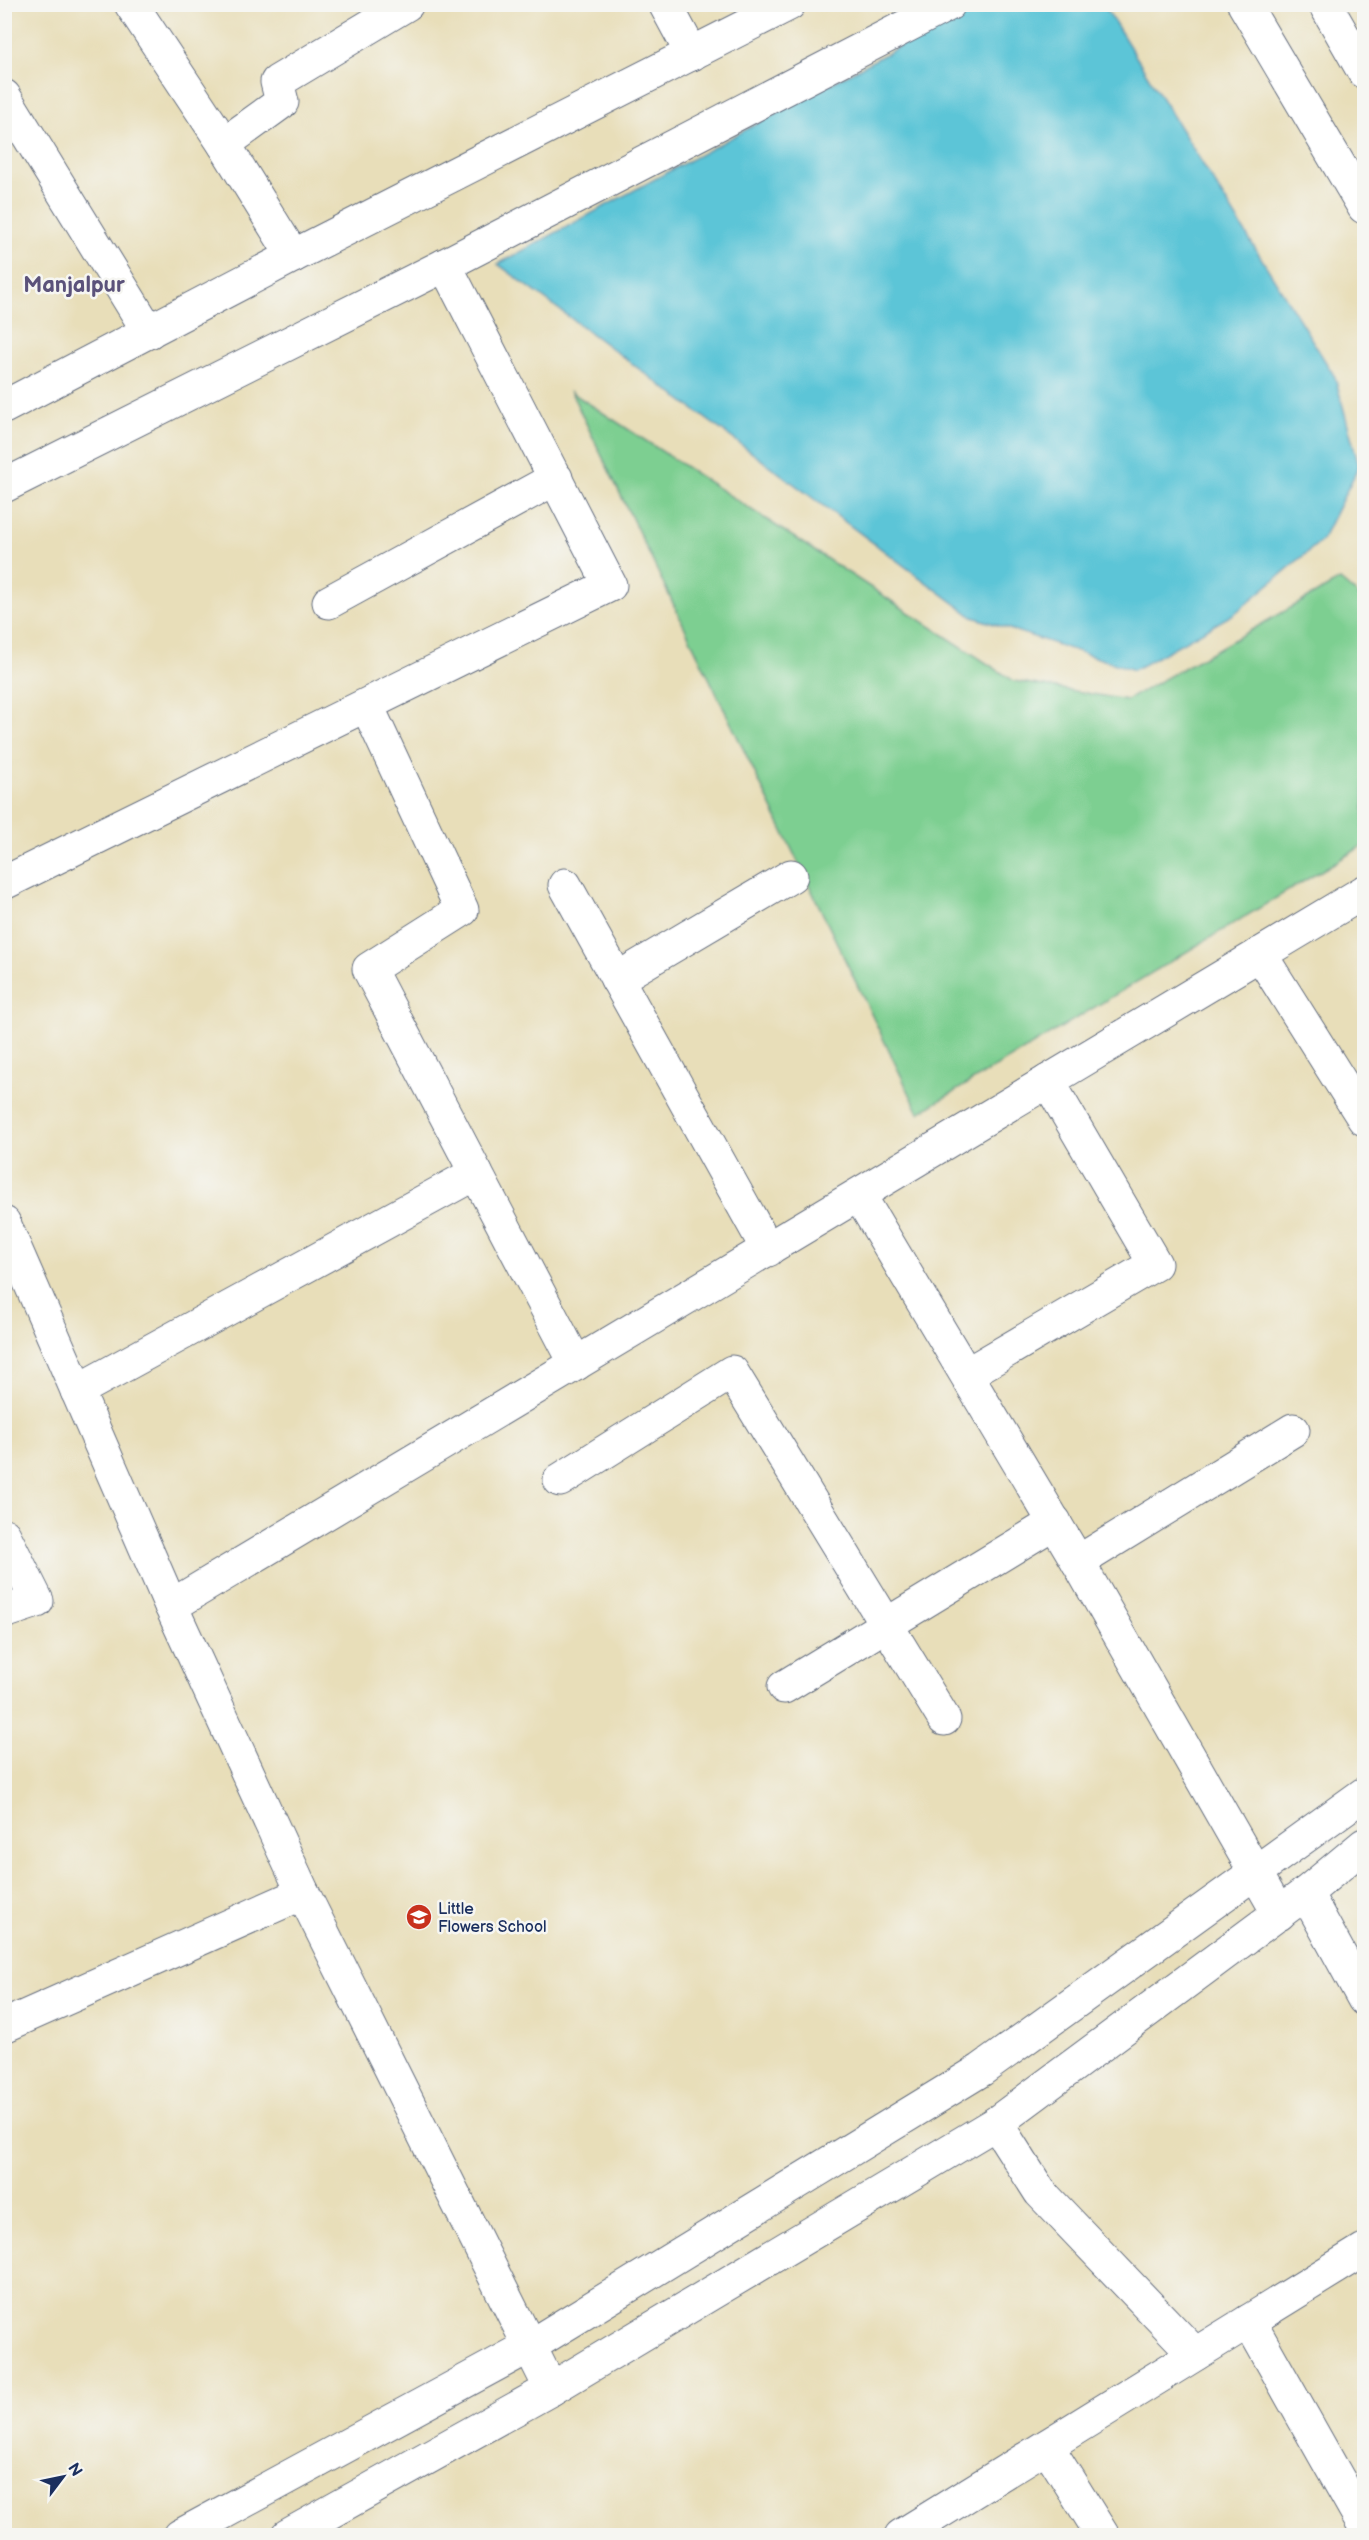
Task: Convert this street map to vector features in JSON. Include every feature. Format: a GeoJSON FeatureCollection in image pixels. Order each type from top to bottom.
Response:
{"type":"FeatureCollection","features":[{"type":"Feature","properties":{"kind":"street"},"geometry":{"type":"LineString","coordinates":[[131,4],[224,144],[293,256]]}},
{"type":"Feature","properties":{"kind":"street"},"geometry":{"type":"LineString","coordinates":[[224,144],[282,102],[277,82],[406,4]]}},
{"type":"Feature","properties":{"kind":"street"},"geometry":{"type":"LineString","coordinates":[[665,4],[692,54]]}},
{"type":"Feature","properties":{"kind":"street"},"geometry":{"type":"LineString","coordinates":[[4,407],[293,256],[789,4]]}},
{"type":"Feature","properties":{"kind":"street"},"geometry":{"type":"LineString","coordinates":[[4,486],[445,265],[949,4]]}},
{"type":"Feature","properties":{"kind":"street"},"geometry":{"type":"LineString","coordinates":[[1245,4],[1365,207]]}},
{"type":"Feature","properties":{"kind":"street"},"geometry":{"type":"LineString","coordinates":[[1325,4],[1365,72]]}},
{"type":"Feature","properties":{"kind":"street"},"geometry":{"type":"LineString","coordinates":[[4,96],[149,332]]}},
{"type":"Feature","properties":{"kind":"street"},"geometry":{"type":"LineString","coordinates":[[4,883],[610,585],[445,265]]}},
{"type":"Feature","properties":{"kind":"street"},"geometry":{"type":"LineString","coordinates":[[329,602],[556,478]]}},
{"type":"Feature","properties":{"kind":"street"},"geometry":{"type":"LineString","coordinates":[[367,706],[462,910],[369,969],[576,1364]]}},
{"type":"Feature","properties":{"kind":"street"},"geometry":{"type":"LineString","coordinates":[[616,979],[791,876]]}},
{"type":"Feature","properties":{"kind":"street"},"geometry":{"type":"LineString","coordinates":[[565,885],[768,1250]]}},
{"type":"Feature","properties":{"kind":"street"},"geometry":{"type":"LineString","coordinates":[[171,1606],[1365,892]]}},
{"type":"Feature","properties":{"kind":"street"},"geometry":{"type":"LineString","coordinates":[[1260,954],[1365,1119]]}},
{"type":"Feature","properties":{"kind":"street"},"geometry":{"type":"LineString","coordinates":[[967,1374],[1155,1264],[1048,1081]]}},
{"type":"Feature","properties":{"kind":"street"},"geometry":{"type":"LineString","coordinates":[[77,1391],[476,1173]]}},
{"type":"Feature","properties":{"kind":"street"},"geometry":{"type":"LineString","coordinates":[[858,1195],[1055,1522],[1279,1914]]}},
{"type":"Feature","properties":{"kind":"street"},"geometry":{"type":"LineString","coordinates":[[4,1223],[11,1257],[77,1391],[171,1606],[303,1893],[551,2389]]}},
{"type":"Feature","properties":{"kind":"street"},"geometry":{"type":"LineString","coordinates":[[560,1480],[732,1372],[944,1719]]}},
{"type":"Feature","properties":{"kind":"street"},"geometry":{"type":"LineString","coordinates":[[1078,1562],[1293,1430]]}},
{"type":"Feature","properties":{"kind":"street"},"geometry":{"type":"LineString","coordinates":[[784,1687],[1055,1522]]}},
{"type":"Feature","properties":{"kind":"street"},"geometry":{"type":"LineString","coordinates":[[4,1535],[37,1600],[4,1611]]}},
{"type":"Feature","properties":{"kind":"street"},"geometry":{"type":"LineString","coordinates":[[199,2530],[530,2346],[981,2070],[1256,1875],[1365,1794]]}},
{"type":"Feature","properties":{"kind":"street"},"geometry":{"type":"LineString","coordinates":[[287,2535],[551,2389],[996,2123],[1279,1914],[1365,1845]]}},
{"type":"Feature","properties":{"kind":"street"},"geometry":{"type":"LineString","coordinates":[[4,2026],[303,1893]]}},
{"type":"Feature","properties":{"kind":"street"},"geometry":{"type":"LineString","coordinates":[[1306,1893],[1365,1999]]}},
{"type":"Feature","properties":{"kind":"street"},"geometry":{"type":"LineString","coordinates":[[996,2123],[1040,2192],[1195,2354]]}},
{"type":"Feature","properties":{"kind":"street"},"geometry":{"type":"LineString","coordinates":[[902,2535],[1365,2250]]}},
{"type":"Feature","properties":{"kind":"street"},"geometry":{"type":"LineString","coordinates":[[1249,2321],[1365,2525]]}},
{"type":"Feature","properties":{"kind":"street"},"geometry":{"type":"LineString","coordinates":[[1047,2446],[1103,2535]]}},
{"type":"Feature","properties":{"kind":"green space"},"geometry":{"type":"Polygon","coordinates":[[[571,392],[1014,681],[1127,700],[1340,580],[1364,600],[1364,845],[919,1113],[571,392]]]}},
{"type":"Feature","properties":{"kind":"water"},"geometry":{"type":"Polygon","coordinates":[[[976,5],[1104,5],[1335,377],[1359,466],[1322,540],[1234,614],[1134,670],[973,617],[498,264],[976,5]]]}},
{"type":"Feature","properties":{"kind":"place","name":"Little Flowers School"},"geometry":{"type":"Point","coordinates":[419,1917]}},
{"type":"Feature","properties":{"kind":"district","name":"Manjalpur"},"geometry":{"type":"Point","coordinates":[74,284]}}]}
